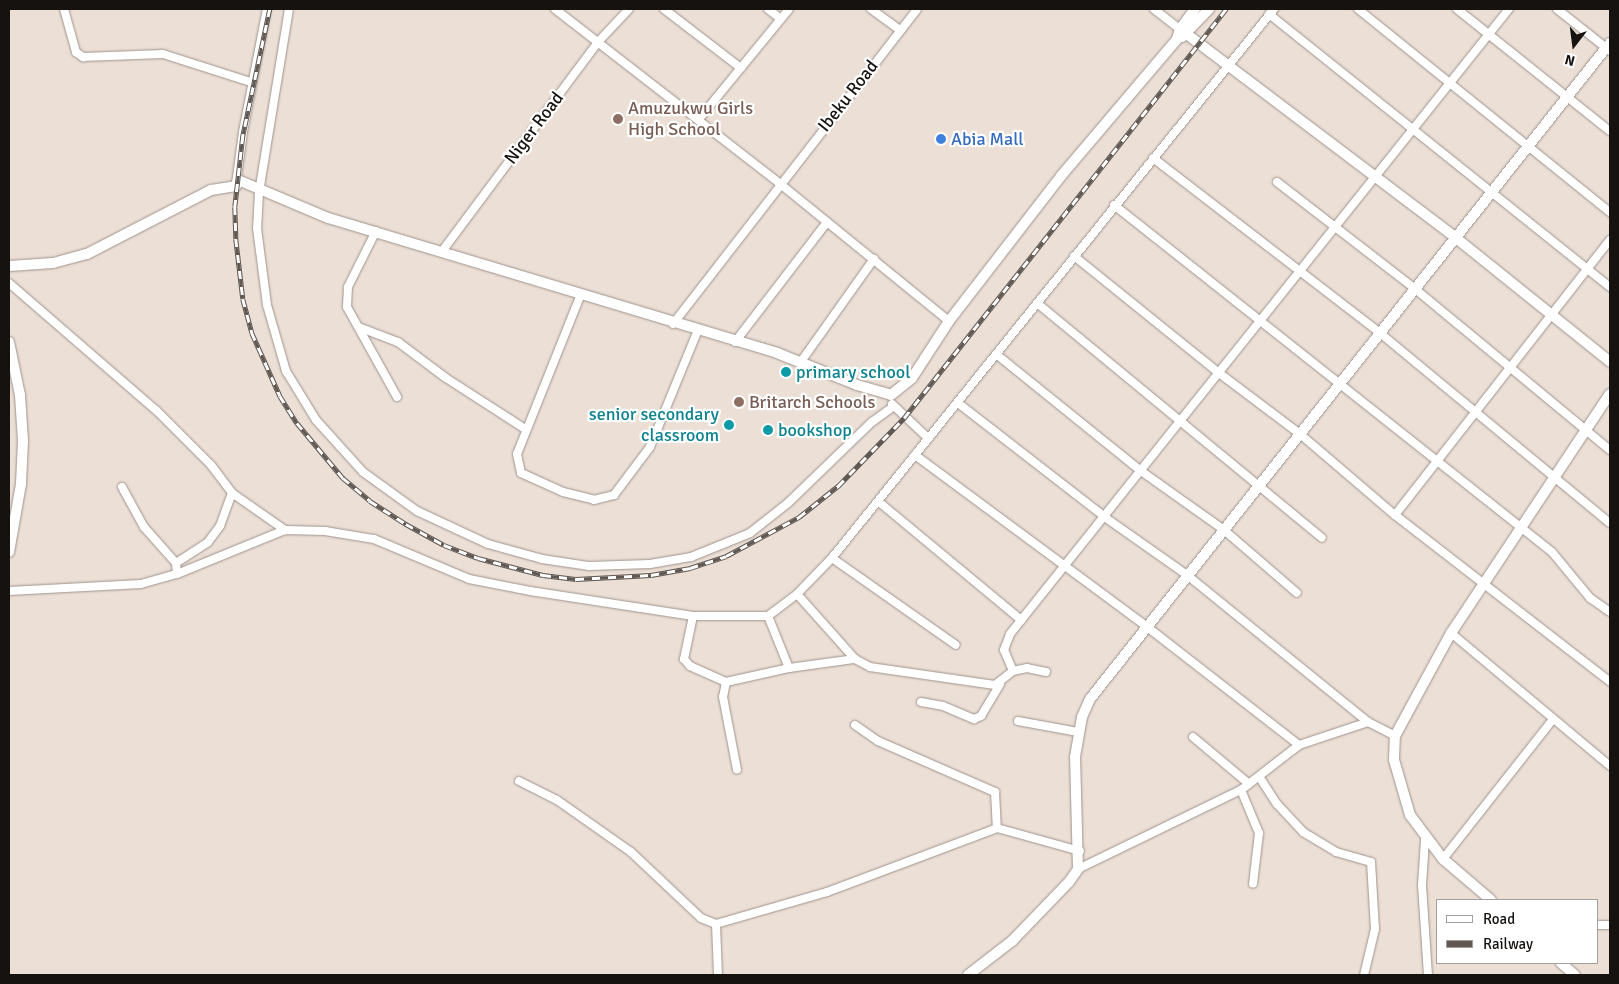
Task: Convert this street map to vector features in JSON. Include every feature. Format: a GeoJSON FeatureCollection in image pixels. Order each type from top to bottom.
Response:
{"type":"FeatureCollection","features":[{"type":"Feature","properties":{"kind":"street"},"geometry":{"type":"LineString","coordinates":[[64,9],[76,52],[83,56],[164,54],[251,82]]}},
{"type":"Feature","properties":{"kind":"street"},"geometry":{"type":"LineString","coordinates":[[236,186],[251,82],[267,9]]}},
{"type":"Feature","properties":{"kind":"street"},"geometry":{"type":"LineString","coordinates":[[289,9],[259,192],[257,228],[267,305],[286,371],[316,420],[363,472],[417,512],[488,544],[542,559],[589,566],[650,564],[691,557],[750,533],[788,503],[872,422],[892,407]]}},
{"type":"Feature","properties":{"kind":"street"},"geometry":{"type":"LineString","coordinates":[[555,9],[780,182],[949,321]]}},
{"type":"Feature","properties":{"kind":"street","name":"Niger Road"},"geometry":{"type":"LineString","coordinates":[[443,250],[598,42],[629,9]]}},
{"type":"Feature","properties":{"kind":"street"},"geometry":{"type":"LineString","coordinates":[[664,9],[741,68]]}},
{"type":"Feature","properties":{"kind":"street"},"geometry":{"type":"LineString","coordinates":[[768,9],[781,20]]}},
{"type":"Feature","properties":{"kind":"street"},"geometry":{"type":"LineString","coordinates":[[699,119],[789,9]]}},
{"type":"Feature","properties":{"kind":"street"},"geometry":{"type":"LineString","coordinates":[[871,9],[900,30]]}},
{"type":"Feature","properties":{"kind":"street","name":"Ibeku Road"},"geometry":{"type":"LineString","coordinates":[[673,324],[780,182],[917,9]]}},
{"type":"Feature","properties":{"kind":"street"},"geometry":{"type":"LineString","coordinates":[[1154,9],[1181,34],[1228,63],[1372,178],[1456,238],[1550,316],[1610,362]]}},
{"type":"Feature","properties":{"kind":"street"},"geometry":{"type":"LineString","coordinates":[[1181,34],[1195,9]]}},
{"type":"Feature","properties":{"kind":"street"},"geometry":{"type":"LineString","coordinates":[[891,395],[912,378],[949,321],[1061,176],[1181,34],[1209,9]]}},
{"type":"Feature","properties":{"kind":"street"},"geometry":{"type":"LineString","coordinates":[[1358,9],[1610,212]]}},
{"type":"Feature","properties":{"kind":"street"},"geometry":{"type":"LineString","coordinates":[[1457,9],[1610,131]]}},
{"type":"Feature","properties":{"kind":"street"},"geometry":{"type":"LineString","coordinates":[[1013,671],[1004,650],[1010,634],[1106,518],[1297,271],[1509,9]]}},
{"type":"Feature","properties":{"kind":"street"},"geometry":{"type":"LineString","coordinates":[[968,975],[1012,941],[1069,882],[1078,869],[1080,851],[1075,757],[1078,732],[1090,699],[1414,288],[1492,194],[1567,97],[1609,47],[1557,9]]}},
{"type":"Feature","properties":{"kind":"street"},"geometry":{"type":"LineString","coordinates":[[9,591],[141,584],[177,574],[285,530],[325,531],[374,540],[469,579],[693,616],[768,616],[797,594],[832,558],[879,502],[915,454],[958,403],[1114,205],[1271,12],[1411,130],[1610,287]]}},
{"type":"Feature","properties":{"kind":"street"},"geometry":{"type":"LineString","coordinates":[[1153,158],[1297,271],[1380,333],[1474,413],[1610,523]]}},
{"type":"Feature","properties":{"kind":"street"},"geometry":{"type":"LineString","coordinates":[[236,186],[238,180],[259,192],[328,218],[443,250],[673,324],[698,330],[891,395]]}},
{"type":"Feature","properties":{"kind":"street"},"geometry":{"type":"LineString","coordinates":[[1278,182],[1414,288],[1508,368],[1610,450]]}},
{"type":"Feature","properties":{"kind":"street"},"geometry":{"type":"LineString","coordinates":[[9,266],[53,263],[87,254],[211,190],[236,186]]}},
{"type":"Feature","properties":{"kind":"street"},"geometry":{"type":"LineString","coordinates":[[1114,205],[1258,321],[1341,382],[1522,532],[1552,552],[1590,598],[1610,612]]}},
{"type":"Feature","properties":{"kind":"street"},"geometry":{"type":"LineString","coordinates":[[736,342],[827,222]]}},
{"type":"Feature","properties":{"kind":"street"},"geometry":{"type":"LineString","coordinates":[[376,231],[346,297],[347,306],[361,328],[396,397]]}},
{"type":"Feature","properties":{"kind":"street"},"geometry":{"type":"LineString","coordinates":[[1395,515],[1436,460],[1610,240]]}},
{"type":"Feature","properties":{"kind":"street"},"geometry":{"type":"LineString","coordinates":[[1074,256],[1218,373],[1300,434],[1395,515],[1485,583],[1610,682]]}},
{"type":"Feature","properties":{"kind":"street"},"geometry":{"type":"LineString","coordinates":[[800,363],[874,259]]}},
{"type":"Feature","properties":{"kind":"street"},"geometry":{"type":"LineString","coordinates":[[9,283],[157,411],[211,465],[232,493],[285,530]]}},
{"type":"Feature","properties":{"kind":"street"},"geometry":{"type":"LineString","coordinates":[[581,294],[525,429],[517,454],[522,473],[563,492],[594,500],[609,498],[650,447],[698,330]]}},
{"type":"Feature","properties":{"kind":"street"},"geometry":{"type":"LineString","coordinates":[[1037,303],[1180,421],[1260,484],[1322,538]]}},
{"type":"Feature","properties":{"kind":"street"},"geometry":{"type":"LineString","coordinates":[[361,328],[398,342],[446,378],[525,429]]}},
{"type":"Feature","properties":{"kind":"street"},"geometry":{"type":"LineString","coordinates":[[9,342],[20,395],[23,442],[21,484],[9,552]]}},
{"type":"Feature","properties":{"kind":"street"},"geometry":{"type":"LineString","coordinates":[[996,354],[1141,471],[1224,530],[1297,593]]}},
{"type":"Feature","properties":{"kind":"street"},"geometry":{"type":"LineString","coordinates":[[1490,899],[1442,859],[1425,840],[1410,815],[1400,788],[1394,760],[1395,736],[1451,632],[1522,532],[1610,394]]}},
{"type":"Feature","properties":{"kind":"street"},"geometry":{"type":"LineString","coordinates":[[891,395],[892,407],[928,438]]}},
{"type":"Feature","properties":{"kind":"street"},"geometry":{"type":"LineString","coordinates":[[958,403],[1106,518],[1187,575],[1368,722],[1395,736]]}},
{"type":"Feature","properties":{"kind":"street"},"geometry":{"type":"LineString","coordinates":[[915,454],[1146,626],[1299,746]]}},
{"type":"Feature","properties":{"kind":"street"},"geometry":{"type":"LineString","coordinates":[[122,487],[144,527],[176,563],[177,574]]}},
{"type":"Feature","properties":{"kind":"street"},"geometry":{"type":"LineString","coordinates":[[176,563],[208,542],[228,510],[232,493]]}},
{"type":"Feature","properties":{"kind":"street"},"geometry":{"type":"LineString","coordinates":[[879,502],[1021,620]]}},
{"type":"Feature","properties":{"kind":"street"},"geometry":{"type":"LineString","coordinates":[[832,558],[956,645]]}},
{"type":"Feature","properties":{"kind":"street"},"geometry":{"type":"LineString","coordinates":[[797,594],[855,658],[870,667],[964,682],[1000,684]]}},
{"type":"Feature","properties":{"kind":"street"},"geometry":{"type":"LineString","coordinates":[[693,616],[684,659],[690,666],[726,682],[789,668],[855,658]]}},
{"type":"Feature","properties":{"kind":"street"},"geometry":{"type":"LineString","coordinates":[[768,616],[789,668]]}},
{"type":"Feature","properties":{"kind":"street"},"geometry":{"type":"LineString","coordinates":[[1451,632],[1610,766]]}},
{"type":"Feature","properties":{"kind":"street"},"geometry":{"type":"LineString","coordinates":[[921,702],[943,706],[974,720],[981,716],[1000,684],[1013,671],[1027,668],[1046,672]]}},
{"type":"Feature","properties":{"kind":"street"},"geometry":{"type":"LineString","coordinates":[[726,682],[723,697],[737,770]]}},
{"type":"Feature","properties":{"kind":"street"},"geometry":{"type":"LineString","coordinates":[[1442,859],[1553,719]]}},
{"type":"Feature","properties":{"kind":"street"},"geometry":{"type":"LineString","coordinates":[[1018,721],[1035,727],[1078,732]]}},
{"type":"Feature","properties":{"kind":"street"},"geometry":{"type":"LineString","coordinates":[[1078,869],[1241,790],[1260,778],[1299,746],[1368,722]]}},
{"type":"Feature","properties":{"kind":"street"},"geometry":{"type":"LineString","coordinates":[[855,725],[878,741],[995,792],[997,828]]}},
{"type":"Feature","properties":{"kind":"street"},"geometry":{"type":"LineString","coordinates":[[1193,737],[1249,784]]}},
{"type":"Feature","properties":{"kind":"street"},"geometry":{"type":"LineString","coordinates":[[1260,778],[1277,804],[1303,832],[1336,852],[1370,862],[1376,929],[1364,975]]}},
{"type":"Feature","properties":{"kind":"street"},"geometry":{"type":"LineString","coordinates":[[519,780],[557,800],[631,852],[701,918],[716,924],[827,892],[997,828],[1080,851]]}},
{"type":"Feature","properties":{"kind":"street"},"geometry":{"type":"LineString","coordinates":[[1241,790],[1259,833],[1253,884]]}},
{"type":"Feature","properties":{"kind":"street"},"geometry":{"type":"LineString","coordinates":[[1425,840],[1422,894],[1428,975]]}},
{"type":"Feature","properties":{"kind":"street"},"geometry":{"type":"LineString","coordinates":[[716,924],[718,975]]}},
{"type":"Feature","properties":{"kind":"street"},"geometry":{"type":"LineString","coordinates":[[1563,964],[1575,975]]}},
{"type":"Feature","properties":{"kind":"railway"},"geometry":{"type":"LineString","coordinates":[[270,9],[243,136],[235,207],[236,239],[243,299],[252,333],[280,396],[297,423],[343,478],[370,501],[406,524],[444,545],[478,558],[543,575],[576,579],[651,575],[690,568],[726,556],[799,517],[838,486],[904,418],[1226,9]]}},
{"type":"Feature","properties":{"kind":"place","name":"Amuzukwu Girls High School"},"geometry":{"type":"Point","coordinates":[618,119]}},
{"type":"Feature","properties":{"kind":"place","name":"Abia Mall"},"geometry":{"type":"Point","coordinates":[941,139]}},
{"type":"Feature","properties":{"kind":"place","name":"primary school"},"geometry":{"type":"Point","coordinates":[786,372]}},
{"type":"Feature","properties":{"kind":"place","name":"Britarch Schools"},"geometry":{"type":"Point","coordinates":[739,402]}},
{"type":"Feature","properties":{"kind":"place","name":"senior secondary classroom"},"geometry":{"type":"Point","coordinates":[729,425]}},
{"type":"Feature","properties":{"kind":"place","name":"bookshop"},"geometry":{"type":"Point","coordinates":[768,430]}}]}
